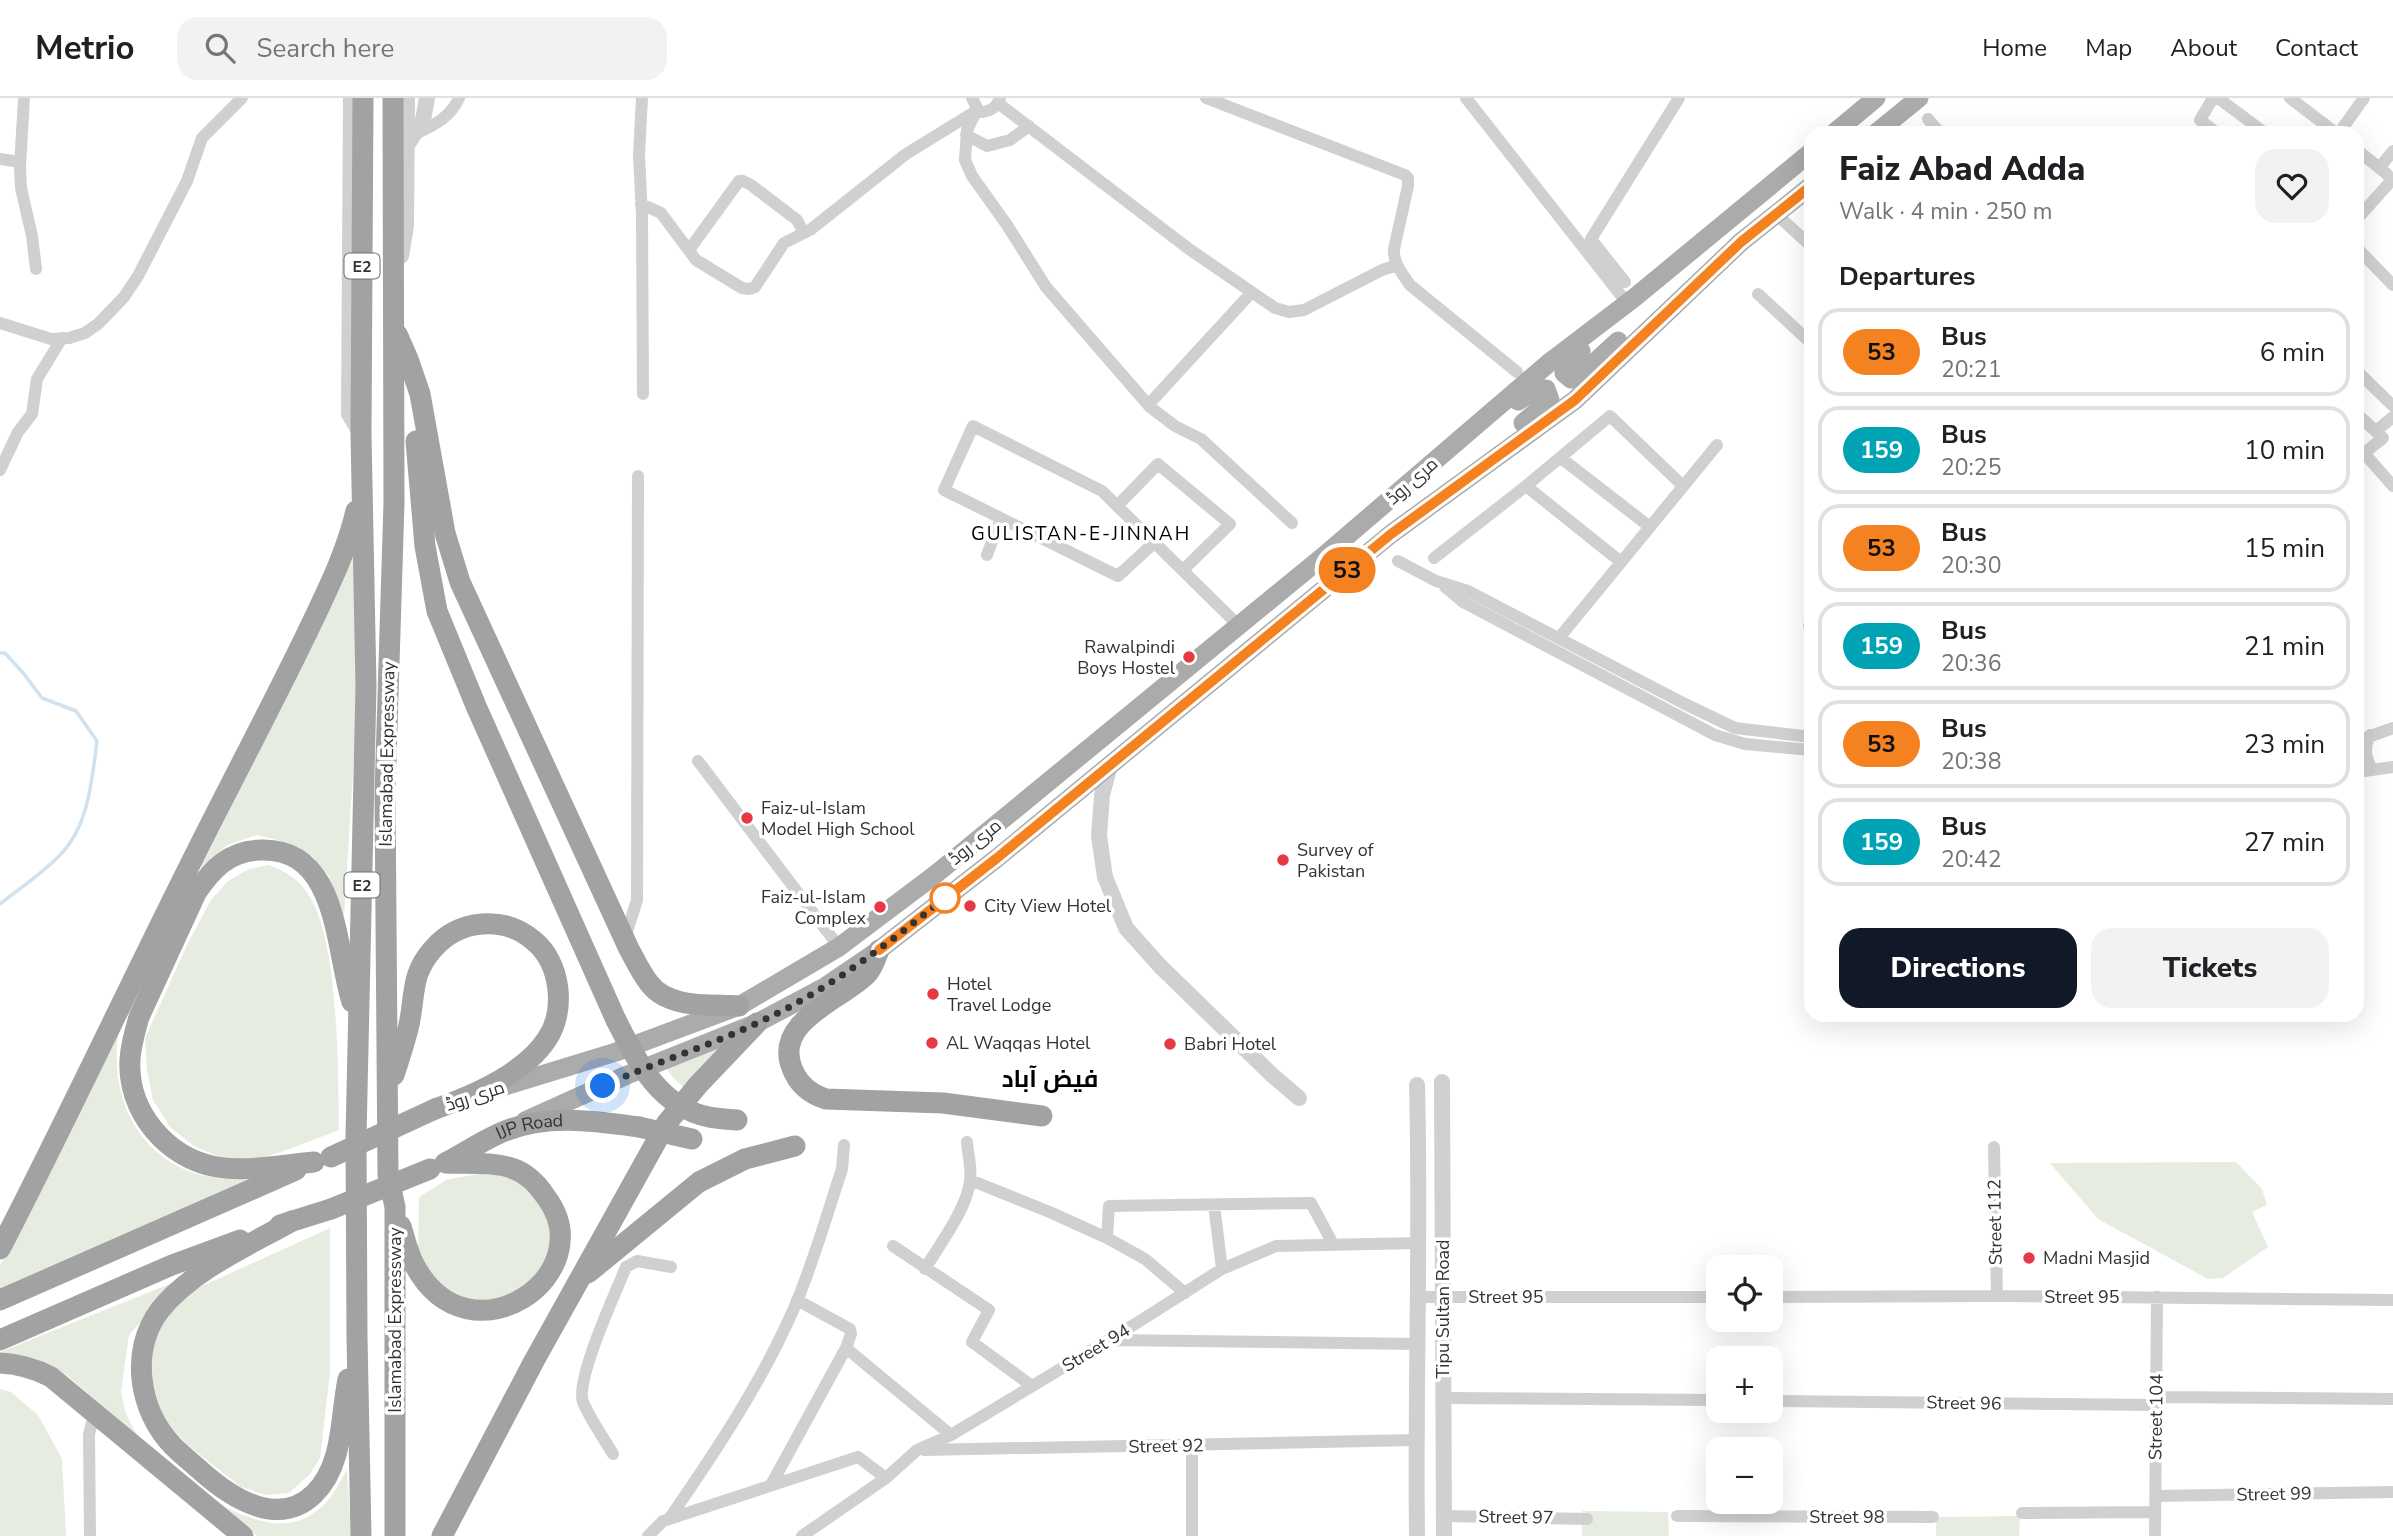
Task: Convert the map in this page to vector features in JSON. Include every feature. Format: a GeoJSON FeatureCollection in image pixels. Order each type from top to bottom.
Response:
{"type":"FeatureCollection","features":[{"type":"Feature","properties":{"kind":"highway","name":"Islamabad Expressway"},"geometry":{"type":"LineString","coordinates":[[361,1536],[356,1337],[356,1137],[366,686],[362,434],[363,98]]}},
{"type":"Feature","properties":{"kind":"highway","name":"Islamabad Expressway"},"geometry":{"type":"LineString","coordinates":[[393,98],[394,503],[385,793],[388,1175],[395,1207],[395,1536]]}},
{"type":"Feature","properties":{"kind":"highway"},"geometry":{"type":"LineString","coordinates":[[393,328],[408,359],[420,394],[444,534],[460,582],[625,938],[650,985],[661,994],[680,1002],[739,1006]]}},
{"type":"Feature","properties":{"kind":"highway"},"geometry":{"type":"LineString","coordinates":[[393,328],[413,412],[425,546],[438,611],[476,706],[616,1020],[639,1063],[653,1084],[666,1095],[699,1114],[737,1119]]}},
{"type":"Feature","properties":{"kind":"highway"},"geometry":{"type":"LineString","coordinates":[[0,1249],[53,1147],[144,954],[309,629],[342,556],[363,485]]}},
{"type":"Feature","properties":{"kind":"highway"},"geometry":{"type":"LineString","coordinates":[[323,1160],[240,1169],[200,1163],[168,1146],[151,1127],[132,1083],[130,1061],[136,1027],[196,893],[208,875],[224,861],[240,853],[261,850],[290,855],[306,865],[317,877],[329,902],[359,1024]]}},
{"type":"Feature","properties":{"kind":"highway"},"geometry":{"type":"LineString","coordinates":[[388,1094],[409,1027],[412,989],[425,960],[446,937],[459,929],[489,923],[504,926],[535,941],[546,954],[558,989],[558,1011],[554,1027],[536,1051],[513,1072],[462,1100]]}},
{"type":"Feature","properties":{"kind":"highway"},"geometry":{"type":"LineString","coordinates":[[879,950],[870,972],[822,1005],[798,1027],[790,1042],[789,1056],[800,1084],[826,1100],[943,1103],[1042,1116]]}},
{"type":"Feature","properties":{"kind":"highway"},"geometry":{"type":"LineString","coordinates":[[442,1536],[577,1282],[666,1124],[698,1085],[757,1023]]}},
{"type":"Feature","properties":{"kind":"highway","name":"مری روڈ"},"geometry":{"type":"LineString","coordinates":[[0,1300],[435,1109],[462,1100]]}},
{"type":"Feature","properties":{"kind":"highway","name":"IJP Road"},"geometry":{"type":"LineString","coordinates":[[438,1166],[505,1131],[537,1123],[579,1119],[639,1127],[692,1139]]}},
{"type":"Feature","properties":{"kind":"highway"},"geometry":{"type":"LineString","coordinates":[[577,1282],[699,1182],[745,1159],[795,1146]]}},
{"type":"Feature","properties":{"kind":"highway"},"geometry":{"type":"LineString","coordinates":[[0,1340],[172,1265],[331,1209],[438,1166],[497,1165],[515,1170],[532,1180],[555,1208],[559,1225],[558,1246],[553,1265],[546,1279],[531,1294],[510,1306],[486,1310],[465,1309],[444,1299],[427,1283],[415,1266],[395,1207]]}},
{"type":"Feature","properties":{"kind":"highway"},"geometry":{"type":"LineString","coordinates":[[292,1221],[195,1276],[158,1312],[147,1334],[141,1355],[142,1382],[152,1414],[172,1445],[220,1487],[248,1504],[273,1510],[293,1507],[312,1497],[333,1466],[356,1337]]}},
{"type":"Feature","properties":{"kind":"highway"},"geometry":{"type":"LineString","coordinates":[[0,1363],[16,1363],[51,1377],[243,1536]]}},
{"type":"Feature","properties":{"kind":"main road"},"geometry":{"type":"LineString","coordinates":[[1842,126],[1876,98]]}},
{"type":"Feature","properties":{"kind":"main road"},"geometry":{"type":"LineString","coordinates":[[1885,126],[1919,98]]}},
{"type":"Feature","properties":{"kind":"main road","name":"مری روڈ"},"geometry":{"type":"LineString","coordinates":[[462,1100],[616,1052],[739,1006],[839,947],[936,874],[1326,554],[1550,362],[1728,222],[1804,158]]}},
{"type":"Feature","properties":{"kind":"main road","name":"مری روڈ"},"geometry":{"type":"LineString","coordinates":[[505,1131],[627,1075],[757,1023],[823,988],[879,950],[997,858],[1391,534],[1575,400],[1741,242],[1804,192]]}},
{"type":"Feature","properties":{"kind":"main road"},"geometry":{"type":"LineString","coordinates":[[1728,222],[1658,288],[1565,364],[1564,373],[1571,379],[1579,377],[1652,310],[1741,242]]}},
{"type":"Feature","properties":{"kind":"main road"},"geometry":{"type":"LineString","coordinates":[[1326,554],[1469,446],[1518,401],[1536,389],[1546,389],[1550,400],[1468,464],[1391,534]]}},
{"type":"Feature","properties":{"kind":"street"},"geometry":{"type":"LineString","coordinates":[[24,98],[20,162],[25,211],[32,236],[36,269]]}},
{"type":"Feature","properties":{"kind":"street"},"geometry":{"type":"LineString","coordinates":[[0,323],[51,339],[85,333],[98,324],[124,297],[138,276],[187,181],[202,138],[242,98]]}},
{"type":"Feature","properties":{"kind":"street"},"geometry":{"type":"LineString","coordinates":[[351,98],[349,414],[362,434]]}},
{"type":"Feature","properties":{"kind":"street"},"geometry":{"type":"LineString","coordinates":[[393,328],[405,226],[410,140],[407,98]]}},
{"type":"Feature","properties":{"kind":"street"},"geometry":{"type":"LineString","coordinates":[[410,140],[423,120],[427,98]]}},
{"type":"Feature","properties":{"kind":"street"},"geometry":{"type":"LineString","coordinates":[[410,140],[444,119],[453,111],[459,98]]}},
{"type":"Feature","properties":{"kind":"street"},"geometry":{"type":"LineString","coordinates":[[643,394],[639,155],[642,102],[656,98]]}},
{"type":"Feature","properties":{"kind":"street"},"geometry":{"type":"LineString","coordinates":[[1206,98],[1405,175],[1408,178],[1408,186],[1394,248],[1393,258],[1396,265],[1410,285],[1517,372]]}},
{"type":"Feature","properties":{"kind":"street"},"geometry":{"type":"LineString","coordinates":[[1466,98],[1627,303]]}},
{"type":"Feature","properties":{"kind":"street"},"geometry":{"type":"LineString","coordinates":[[1625,282],[1591,239],[1679,98]]}},
{"type":"Feature","properties":{"kind":"street"},"geometry":{"type":"LineString","coordinates":[[2208,126],[2200,120],[2216,98],[2256,126]]}},
{"type":"Feature","properties":{"kind":"street"},"geometry":{"type":"LineString","coordinates":[[2290,98],[2328,126]]}},
{"type":"Feature","properties":{"kind":"street"},"geometry":{"type":"LineString","coordinates":[[2343,126],[2364,98]]}},
{"type":"Feature","properties":{"kind":"street"},"geometry":{"type":"LineString","coordinates":[[974,104],[988,112],[1000,100],[1029,126],[1189,249],[1275,308],[1289,312],[1304,310],[1396,265]]}},
{"type":"Feature","properties":{"kind":"street"},"geometry":{"type":"LineString","coordinates":[[641,204],[661,213],[696,260],[742,288],[749,289],[755,286],[784,243],[804,233],[974,104]]}},
{"type":"Feature","properties":{"kind":"street"},"geometry":{"type":"LineString","coordinates":[[974,104],[966,135],[965,160],[972,176],[1046,287],[1149,404],[1175,426],[1201,439],[1292,523]]}},
{"type":"Feature","properties":{"kind":"street"},"geometry":{"type":"LineString","coordinates":[[1928,119],[1934,126]]}},
{"type":"Feature","properties":{"kind":"street"},"geometry":{"type":"LineString","coordinates":[[966,135],[987,146],[1010,140],[1029,126]]}},
{"type":"Feature","properties":{"kind":"street"},"geometry":{"type":"LineString","coordinates":[[2379,168],[2393,151]]}},
{"type":"Feature","properties":{"kind":"street"},"geometry":{"type":"LineString","coordinates":[[2364,156],[2390,177],[2391,181],[2364,202]]}},
{"type":"Feature","properties":{"kind":"street"},"geometry":{"type":"LineString","coordinates":[[0,159],[20,162]]}},
{"type":"Feature","properties":{"kind":"street"},"geometry":{"type":"LineString","coordinates":[[689,250],[739,181],[751,186],[797,220],[804,233]]}},
{"type":"Feature","properties":{"kind":"street"},"geometry":{"type":"LineString","coordinates":[[1776,214],[1804,240]]}},
{"type":"Feature","properties":{"kind":"street"},"geometry":{"type":"LineString","coordinates":[[2364,254],[2390,276]]}},
{"type":"Feature","properties":{"kind":"street"},"geometry":{"type":"LineString","coordinates":[[1149,404],[1251,293]]}},
{"type":"Feature","properties":{"kind":"street"},"geometry":{"type":"LineString","coordinates":[[1758,294],[1804,337]]}},
{"type":"Feature","properties":{"kind":"street"},"geometry":{"type":"LineString","coordinates":[[0,470],[18,432],[32,414],[37,379],[62,338]]}},
{"type":"Feature","properties":{"kind":"street"},"geometry":{"type":"LineString","coordinates":[[2364,378],[2393,405]]}},
{"type":"Feature","properties":{"kind":"street"},"geometry":{"type":"LineString","coordinates":[[1434,558],[1610,416],[1683,486]]}},
{"type":"Feature","properties":{"kind":"street"},"geometry":{"type":"LineString","coordinates":[[2376,431],[2393,417]]}},
{"type":"Feature","properties":{"kind":"street"},"geometry":{"type":"LineString","coordinates":[[2364,420],[2383,438],[2364,453],[2393,486]]}},
{"type":"Feature","properties":{"kind":"street"},"geometry":{"type":"LineString","coordinates":[[1155,542],[1118,576],[944,490],[972,426],[1102,491],[1155,542],[1238,627]]}},
{"type":"Feature","properties":{"kind":"street"},"geometry":{"type":"LineString","coordinates":[[1559,638],[1717,445]]}},
{"type":"Feature","properties":{"kind":"street"},"geometry":{"type":"LineString","coordinates":[[1561,458],[1650,527]]}},
{"type":"Feature","properties":{"kind":"street"},"geometry":{"type":"LineString","coordinates":[[1117,506],[1158,464],[1230,524],[1182,570]]}},
{"type":"Feature","properties":{"kind":"street"},"geometry":{"type":"LineString","coordinates":[[625,938],[637,900],[638,476]]}},
{"type":"Feature","properties":{"kind":"street"},"geometry":{"type":"LineString","coordinates":[[1526,486],[1621,562]]}},
{"type":"Feature","properties":{"kind":"street"},"geometry":{"type":"LineString","coordinates":[[987,555],[1001,518]]}},
{"type":"Feature","properties":{"kind":"street"},"geometry":{"type":"LineString","coordinates":[[1398,561],[1468,592],[1735,727],[1746,731],[1804,736]]}},
{"type":"Feature","properties":{"kind":"street"},"geometry":{"type":"LineString","coordinates":[[1436,580],[1484,613],[1715,735],[1745,744],[1804,749]]}},
{"type":"Feature","properties":{"kind":"street"},"geometry":{"type":"LineString","coordinates":[[2364,738],[2393,728]]}},
{"type":"Feature","properties":{"kind":"street"},"geometry":{"type":"LineString","coordinates":[[2370,735],[2365,744],[2365,754],[2372,770]]}},
{"type":"Feature","properties":{"kind":"street"},"geometry":{"type":"LineString","coordinates":[[698,761],[839,947]]}},
{"type":"Feature","properties":{"kind":"street"},"geometry":{"type":"LineString","coordinates":[[1110,765],[1102,795],[1099,836],[1105,877],[1126,928],[1160,966],[1299,1098]]}},
{"type":"Feature","properties":{"kind":"street"},"geometry":{"type":"LineString","coordinates":[[2364,771],[2393,767]]}},
{"type":"Feature","properties":{"kind":"street","name":"Tipu Sultan Road"},"geometry":{"type":"LineString","coordinates":[[1442,1082],[1444,1536]]}},
{"type":"Feature","properties":{"kind":"street","name":"Tipu Sultan Road"},"geometry":{"type":"LineString","coordinates":[[1417,1085],[1417,1536]]}},
{"type":"Feature","properties":{"kind":"street"},"geometry":{"type":"LineString","coordinates":[[925,1269],[967,1194],[970,1180],[967,1142]]}},
{"type":"Feature","properties":{"kind":"street"},"geometry":{"type":"LineString","coordinates":[[669,1519],[721,1444],[760,1375],[797,1300],[842,1168],[844,1144]]}},
{"type":"Feature","properties":{"kind":"street","name":"Street 112"},"geometry":{"type":"LineString","coordinates":[[1994,1147],[1997,1296]]}},
{"type":"Feature","properties":{"kind":"street"},"geometry":{"type":"LineString","coordinates":[[970,1180],[1107,1238],[1145,1259],[1185,1293]]}},
{"type":"Feature","properties":{"kind":"street"},"geometry":{"type":"LineString","coordinates":[[1107,1238],[1109,1206],[1311,1203],[1333,1244]]}},
{"type":"Feature","properties":{"kind":"street"},"geometry":{"type":"LineString","coordinates":[[1214,1205],[1222,1269]]}},
{"type":"Feature","properties":{"kind":"street","name":"Street 94"},"geometry":{"type":"LineString","coordinates":[[802,1536],[886,1478],[917,1450],[951,1435],[1222,1269],[1276,1246],[1419,1243]]}},
{"type":"Feature","properties":{"kind":"street"},"geometry":{"type":"LineString","coordinates":[[893,1246],[989,1310],[972,1342],[1032,1386]]}},
{"type":"Feature","properties":{"kind":"street"},"geometry":{"type":"LineString","coordinates":[[613,1454],[581,1392],[592,1354],[626,1267],[637,1261],[671,1266]]}},
{"type":"Feature","properties":{"kind":"street","name":"Street 95"},"geometry":{"type":"LineString","coordinates":[[1419,1297],[1706,1297]]}},
{"type":"Feature","properties":{"kind":"street","name":"Street 95"},"geometry":{"type":"LineString","coordinates":[[1783,1297],[2393,1300]]}},
{"type":"Feature","properties":{"kind":"street","name":"Street 104"},"geometry":{"type":"LineString","coordinates":[[2155,1536],[2157,1297]]}},
{"type":"Feature","properties":{"kind":"street"},"geometry":{"type":"LineString","coordinates":[[771,1485],[846,1348],[851,1334],[850,1329],[797,1300]]}},
{"type":"Feature","properties":{"kind":"street"},"geometry":{"type":"LineString","coordinates":[[1110,1340],[1419,1344]]}},
{"type":"Feature","properties":{"kind":"street"},"geometry":{"type":"LineString","coordinates":[[846,1348],[951,1435]]}},
{"type":"Feature","properties":{"kind":"street"},"geometry":{"type":"LineString","coordinates":[[1443,1398],[1706,1400]]}},
{"type":"Feature","properties":{"kind":"street","name":"Street 96"},"geometry":{"type":"LineString","coordinates":[[1783,1401],[2393,1399]]}},
{"type":"Feature","properties":{"kind":"street"},"geometry":{"type":"LineString","coordinates":[[90,1536],[89,1434],[98,1414]]}},
{"type":"Feature","properties":{"kind":"street","name":"Street 92"},"geometry":{"type":"LineString","coordinates":[[917,1450],[1416,1440]]}},
{"type":"Feature","properties":{"kind":"street"},"geometry":{"type":"LineString","coordinates":[[1192,1446],[1192,1536]]}},
{"type":"Feature","properties":{"kind":"street"},"geometry":{"type":"LineString","coordinates":[[648,1536],[659,1523],[669,1519],[858,1457],[886,1478]]}},
{"type":"Feature","properties":{"kind":"street","name":"Street 99"},"geometry":{"type":"LineString","coordinates":[[2155,1496],[2393,1492]]}},
{"type":"Feature","properties":{"kind":"street"},"geometry":{"type":"LineString","coordinates":[[2022,1513],[2155,1512]]}},
{"type":"Feature","properties":{"kind":"street","name":"Street 97"},"geometry":{"type":"LineString","coordinates":[[1444,1516],[1587,1519]]}},
{"type":"Feature","properties":{"kind":"street","name":"Street 98"},"geometry":{"type":"LineString","coordinates":[[1677,1516],[1933,1517]]}},
{"type":"Feature","properties":{"kind":"shaded area"},"geometry":{"type":"Polygon","coordinates":[[[358,538],[358,692],[344,916],[329,876],[313,857],[288,843],[257,835],[227,845],[200,869],[329,612],[358,538]]]}},
{"type":"Feature","properties":{"kind":"shaded area"},"geometry":{"type":"Polygon","coordinates":[[[268,865],[287,873],[302,886],[320,919],[332,976],[335,1009],[339,1130],[253,1160],[222,1158],[194,1146],[170,1127],[153,1100],[147,1070],[145,1038],[188,943],[211,900],[228,881],[249,869],[268,865]]]}},
{"type":"Feature","properties":{"kind":"shaded area"},"geometry":{"type":"Polygon","coordinates":[[[119,1029],[117,1072],[121,1093],[138,1131],[151,1147],[168,1161],[196,1174],[222,1178],[257,1177],[0,1293],[0,1265],[119,1029]]]}},
{"type":"Feature","properties":{"kind":"shaded area"},"geometry":{"type":"Polygon","coordinates":[[[722,1046],[684,1087],[666,1068],[722,1046]]]}},
{"type":"Feature","properties":{"kind":"shaded area"},"geometry":{"type":"Polygon","coordinates":[[[2236,1162],[2262,1189],[2267,1205],[2252,1212],[2268,1247],[2223,1278],[2208,1279],[2098,1219],[2050,1163],[2236,1162]]]}},
{"type":"Feature","properties":{"kind":"shaded area"},"geometry":{"type":"Polygon","coordinates":[[[494,1171],[516,1178],[548,1210],[551,1252],[543,1273],[512,1299],[471,1303],[445,1291],[418,1254],[419,1197],[446,1180],[494,1171]]]}},
{"type":"Feature","properties":{"kind":"shaded area"},"geometry":{"type":"Polygon","coordinates":[[[330,1228],[330,1373],[320,1458],[310,1474],[289,1493],[266,1495],[241,1487],[188,1445],[169,1426],[154,1401],[149,1373],[151,1344],[178,1300],[200,1287],[330,1228]]]}},
{"type":"Feature","properties":{"kind":"shaded area"},"geometry":{"type":"Polygon","coordinates":[[[177,1281],[129,1335],[121,1391],[125,1411],[137,1436],[68,1376],[35,1359],[0,1352],[177,1281]]]}},
{"type":"Feature","properties":{"kind":"shaded area"},"geometry":{"type":"Polygon","coordinates":[[[0,1389],[11,1392],[38,1415],[62,1459],[66,1536],[0,1536],[0,1389]]]}},
{"type":"Feature","properties":{"kind":"shaded area"},"geometry":{"type":"Polygon","coordinates":[[[347,1470],[351,1536],[257,1536],[223,1506],[265,1522],[293,1522],[318,1510],[330,1498],[347,1470]]]}},
{"type":"Feature","properties":{"kind":"shaded area"},"geometry":{"type":"Polygon","coordinates":[[[1582,1511],[1668,1512],[1669,1536],[1582,1536],[1582,1511]]]}},
{"type":"Feature","properties":{"kind":"shaded area"},"geometry":{"type":"Polygon","coordinates":[[[2020,1516],[2019,1536],[1936,1536],[1936,1517],[2020,1516]]]}},
{"type":"Feature","properties":{"kind":"waterway"},"geometry":{"type":"LineString","coordinates":[[0,653],[5,653],[42,698],[76,711],[97,741],[88,801],[70,843],[46,868],[0,904]]}},
{"type":"Feature","properties":{"kind":"bus line","name":"53"},"geometry":{"type":"LineString","coordinates":[[879,950],[997,858],[1391,534],[1575,400],[1741,242],[1804,192]]}},
{"type":"Feature","properties":{"kind":"place","name":"Rawalpindi Boys Hostel"},"geometry":{"type":"Point","coordinates":[1189,657]}},
{"type":"Feature","properties":{"kind":"place","name":"Faiz-ul-Islam Model High School"},"geometry":{"type":"Point","coordinates":[747,818]}},
{"type":"Feature","properties":{"kind":"place","name":"Survey of Pakistan"},"geometry":{"type":"Point","coordinates":[1283,860]}},
{"type":"Feature","properties":{"kind":"place","name":"City View Hotel"},"geometry":{"type":"Point","coordinates":[970,906]}},
{"type":"Feature","properties":{"kind":"place","name":"Faiz-ul-Islam Complex"},"geometry":{"type":"Point","coordinates":[880,907]}},
{"type":"Feature","properties":{"kind":"place","name":"Hotel Travel Lodge"},"geometry":{"type":"Point","coordinates":[933,994]}},
{"type":"Feature","properties":{"kind":"place","name":"AL Waqqas Hotel"},"geometry":{"type":"Point","coordinates":[932,1043]}},
{"type":"Feature","properties":{"kind":"place","name":"Babri Hotel"},"geometry":{"type":"Point","coordinates":[1170,1044]}},
{"type":"Feature","properties":{"kind":"place","name":"Madni Masjid"},"geometry":{"type":"Point","coordinates":[2029,1258]}},
{"type":"Feature","properties":{"kind":"district","name":"GULISTAN-E-JINNAH"},"geometry":{"type":"Point","coordinates":[1081,533]}},
{"type":"Feature","properties":{"kind":"district","name":"فیض آباد"},"geometry":{"type":"Point","coordinates":[1050,1079]}},
{"type":"Feature","properties":{"kind":"route"},"geometry":{"type":"LineString","coordinates":[[603,1086],[757,1023],[823,988],[879,950],[945,898]]}}]}
